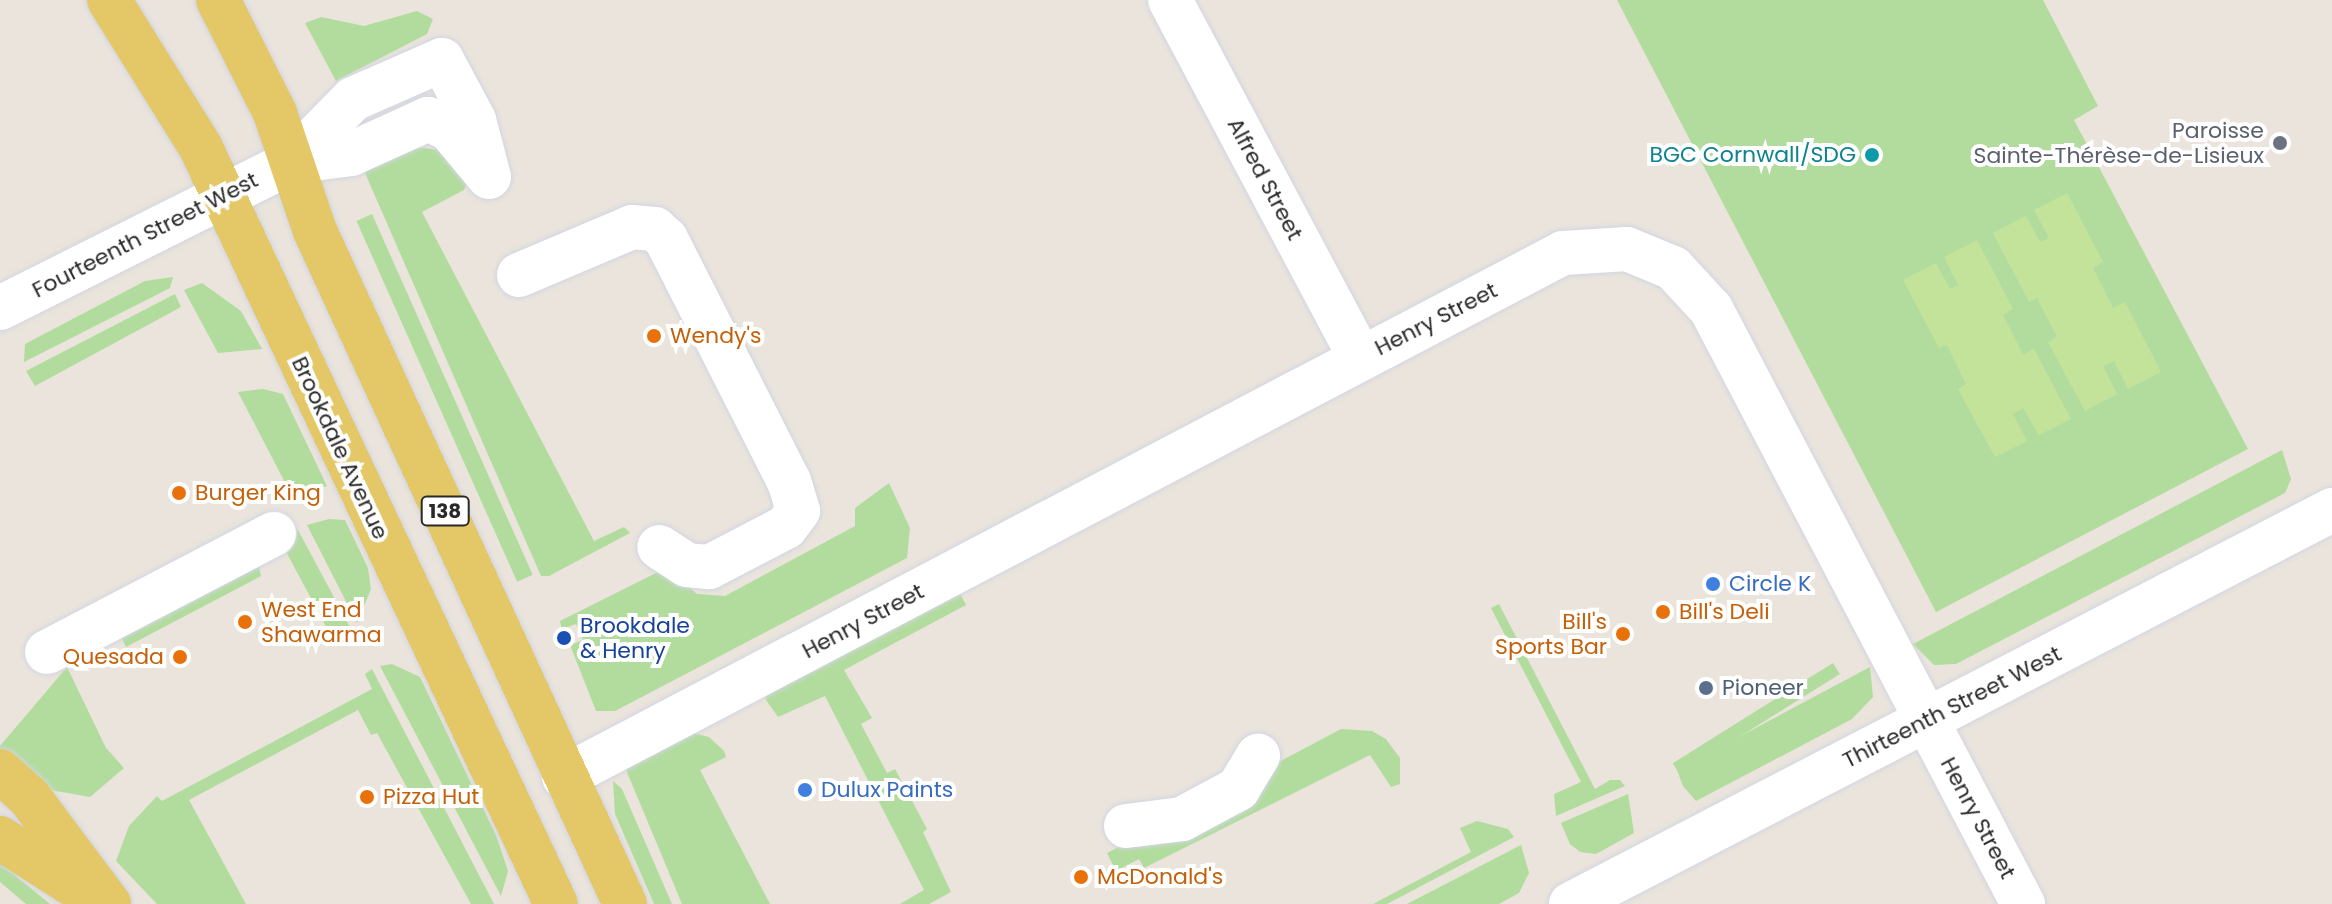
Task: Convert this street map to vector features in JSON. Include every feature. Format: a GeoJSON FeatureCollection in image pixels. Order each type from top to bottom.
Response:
{"type":"FeatureCollection","features":[{"type":"Feature","properties":{"kind":"main road","name":"Brookdale Avenue"},"geometry":{"type":"LineString","coordinates":[[109,0],[201,148],[556,904]]}},
{"type":"Feature","properties":{"kind":"main road","name":"138"},"geometry":{"type":"LineString","coordinates":[[218,0],[275,113],[315,231],[625,904]]}},
{"type":"Feature","properties":{"kind":"main road"},"geometry":{"type":"LineString","coordinates":[[0,771],[29,797],[109,904]]}},
{"type":"Feature","properties":{"kind":"main road"},"geometry":{"type":"LineString","coordinates":[[0,838],[102,904]]}},
{"type":"Feature","properties":{"kind":"street","name":"Alfred Street"},"geometry":{"type":"LineString","coordinates":[[1170,0],[1360,357]]}},
{"type":"Feature","properties":{"kind":"street","name":"Fourteenth Street West"},"geometry":{"type":"LineString","coordinates":[[0,308],[291,162]]}},
{"type":"Feature","properties":{"kind":"street"},"geometry":{"type":"LineString","coordinates":[[519,275],[632,227],[655,229],[673,253],[789,481],[798,511],[786,527],[709,567],[687,565],[659,547]]}},
{"type":"Feature","properties":{"kind":"street","name":"Henry Street"},"geometry":{"type":"LineString","coordinates":[[564,777],[1563,253],[1627,249],[1673,268],[1711,309],[2023,904]]}},
{"type":"Feature","properties":{"kind":"street","name":"Thirteenth Street West"},"geometry":{"type":"LineString","coordinates":[[1571,904],[2332,510]]}},
{"type":"Feature","properties":{"kind":"street"},"geometry":{"type":"LineString","coordinates":[[47,652],[274,534]]}},
{"type":"Feature","properties":{"kind":"street"},"geometry":{"type":"LineString","coordinates":[[1126,826],[1182,819],[1238,789],[1258,756]]}},
{"type":"Feature","properties":{"kind":"green space"},"geometry":{"type":"Polygon","coordinates":[[[1617,0],[2043,0],[2098,106],[2074,120],[2248,449],[1936,612],[1617,0]]]}},
{"type":"Feature","properties":{"kind":"green space"},"geometry":{"type":"Polygon","coordinates":[[[417,11],[433,19],[427,34],[336,81],[305,23],[321,17],[364,26],[417,11]]]}},
{"type":"Feature","properties":{"kind":"green space"},"geometry":{"type":"Polygon","coordinates":[[[404,146],[441,150],[467,183],[464,190],[422,212],[594,541],[624,527],[630,533],[549,576],[541,576],[365,173],[386,152],[404,146]]]}},
{"type":"Feature","properties":{"kind":"green space"},"geometry":{"type":"Polygon","coordinates":[[[2067,193],[2103,262],[2093,268],[2113,308],[2125,302],[2161,372],[2128,389],[2114,361],[2103,366],[2117,394],[2085,411],[2048,342],[2057,337],[2037,298],[2029,302],[1993,233],[2026,216],[2040,242],[2049,238],[2034,210],[2067,193]]]}},
{"type":"Feature","properties":{"kind":"green space"},"geometry":{"type":"Polygon","coordinates":[[[372,214],[533,575],[517,582],[356,221],[372,214]]]}},
{"type":"Feature","properties":{"kind":"green space"},"geometry":{"type":"Polygon","coordinates":[[[1977,240],[2013,309],[2003,315],[2023,355],[2034,349],[2071,419],[2039,435],[2023,408],[2013,414],[2027,441],[1995,457],[1958,389],[1966,384],[1947,345],[1939,348],[1903,280],[1936,263],[1950,289],[1958,285],[1944,257],[1977,240]]]}},
{"type":"Feature","properties":{"kind":"green space"},"geometry":{"type":"Polygon","coordinates":[[[173,277],[170,288],[24,362],[25,344],[145,281],[173,277]]]}},
{"type":"Feature","properties":{"kind":"green space"},"geometry":{"type":"Polygon","coordinates":[[[202,283],[241,311],[262,349],[218,353],[184,290],[202,283]]]}},
{"type":"Feature","properties":{"kind":"green space"},"geometry":{"type":"Polygon","coordinates":[[[175,294],[181,307],[35,386],[26,371],[175,294]]]}},
{"type":"Feature","properties":{"kind":"green space"},"geometry":{"type":"Polygon","coordinates":[[[263,389],[283,394],[327,486],[292,496],[238,392],[263,389]]]}},
{"type":"Feature","properties":{"kind":"green space"},"geometry":{"type":"Polygon","coordinates":[[[2282,450],[2291,479],[2285,493],[1956,664],[1934,665],[1913,644],[2282,450]]]}},
{"type":"Feature","properties":{"kind":"green space"},"geometry":{"type":"Polygon","coordinates":[[[889,483],[910,528],[907,558],[615,711],[596,711],[570,645],[583,640],[576,624],[562,629],[560,621],[658,572],[680,579],[697,594],[725,596],[855,526],[855,508],[889,483]]]}},
{"type":"Feature","properties":{"kind":"green space"},"geometry":{"type":"Polygon","coordinates":[[[329,519],[345,520],[368,568],[371,589],[357,623],[307,525],[329,519]]]}},
{"type":"Feature","properties":{"kind":"green space"},"geometry":{"type":"Polygon","coordinates":[[[298,530],[351,629],[340,636],[329,632],[284,548],[259,567],[261,576],[126,647],[120,634],[86,644],[298,530]]]}},
{"type":"Feature","properties":{"kind":"green space"},"geometry":{"type":"Polygon","coordinates":[[[957,588],[966,605],[844,670],[872,718],[861,724],[887,773],[895,769],[927,829],[923,832],[951,892],[929,904],[900,904],[924,890],[825,696],[778,717],[766,700],[767,683],[957,588]]]}},
{"type":"Feature","properties":{"kind":"green space"},"geometry":{"type":"Polygon","coordinates":[[[1499,604],[1595,789],[1610,780],[1620,780],[1625,786],[1556,816],[1554,794],[1581,782],[1491,608],[1499,604]]]}},
{"type":"Feature","properties":{"kind":"green space"},"geometry":{"type":"Polygon","coordinates":[[[1833,663],[1840,674],[1680,774],[1673,763],[1833,663]]]}},
{"type":"Feature","properties":{"kind":"green space"},"geometry":{"type":"Polygon","coordinates":[[[392,664],[420,677],[496,835],[508,871],[501,896],[380,666],[392,664]]]}},
{"type":"Feature","properties":{"kind":"green space"},"geometry":{"type":"Polygon","coordinates":[[[67,667],[106,748],[124,768],[90,797],[39,788],[0,754],[0,746],[67,667]]]}},
{"type":"Feature","properties":{"kind":"green space"},"geometry":{"type":"Polygon","coordinates":[[[1870,667],[1873,697],[1852,719],[1696,801],[1683,786],[1677,770],[1870,667]]]}},
{"type":"Feature","properties":{"kind":"green space"},"geometry":{"type":"Polygon","coordinates":[[[372,669],[494,904],[471,904],[377,733],[371,735],[358,710],[189,800],[246,904],[157,904],[116,861],[129,826],[157,796],[162,801],[372,689],[365,674],[372,669]]]}},
{"type":"Feature","properties":{"kind":"green space"},"geometry":{"type":"Polygon","coordinates":[[[1341,729],[1372,731],[1386,739],[1400,758],[1400,784],[1391,787],[1370,755],[1144,868],[1139,859],[1116,871],[1107,853],[1341,729]]]}},
{"type":"Feature","properties":{"kind":"green space"},"geometry":{"type":"Polygon","coordinates":[[[682,730],[709,737],[724,751],[726,757],[700,770],[770,904],[682,904],[624,765],[682,730]]]}},
{"type":"Feature","properties":{"kind":"green space"},"geometry":{"type":"Polygon","coordinates":[[[613,781],[622,789],[672,904],[654,904],[615,814],[613,781]]]}},
{"type":"Feature","properties":{"kind":"green space"},"geometry":{"type":"Polygon","coordinates":[[[1628,794],[1634,833],[1596,854],[1580,852],[1570,844],[1561,823],[1628,794]]]}},
{"type":"Feature","properties":{"kind":"green space"},"geometry":{"type":"Polygon","coordinates":[[[1477,821],[1508,829],[1514,837],[1387,904],[1373,904],[1471,852],[1460,828],[1477,821]]]}},
{"type":"Feature","properties":{"kind":"green space"},"geometry":{"type":"Polygon","coordinates":[[[1521,845],[1529,873],[1519,893],[1499,904],[1407,904],[1521,845]]]}},
{"type":"Feature","properties":{"kind":"green space"},"geometry":{"type":"Polygon","coordinates":[[[0,863],[50,904],[26,904],[0,882],[0,863]]]}},
{"type":"Feature","properties":{"kind":"place","name":"Paroisse Sainte-Thérèse-de-Lisieux"},"geometry":{"type":"Point","coordinates":[2280,143]}},
{"type":"Feature","properties":{"kind":"place","name":"BGC Cornwall/SDG"},"geometry":{"type":"Point","coordinates":[1872,155]}},
{"type":"Feature","properties":{"kind":"place","name":"Wendy's"},"geometry":{"type":"Point","coordinates":[654,336]}},
{"type":"Feature","properties":{"kind":"place","name":"Burger King"},"geometry":{"type":"Point","coordinates":[179,493]}},
{"type":"Feature","properties":{"kind":"place","name":"Circle K"},"geometry":{"type":"Point","coordinates":[1713,584]}},
{"type":"Feature","properties":{"kind":"place","name":"Bill's Deli"},"geometry":{"type":"Point","coordinates":[1663,612]}},
{"type":"Feature","properties":{"kind":"place","name":"West End Shawarma"},"geometry":{"type":"Point","coordinates":[245,622]}},
{"type":"Feature","properties":{"kind":"place","name":"Bill's Sports Bar"},"geometry":{"type":"Point","coordinates":[1623,634]}},
{"type":"Feature","properties":{"kind":"place","name":"Brookdale & Henry"},"geometry":{"type":"Point","coordinates":[564,638]}},
{"type":"Feature","properties":{"kind":"place","name":"Quesada"},"geometry":{"type":"Point","coordinates":[180,657]}},
{"type":"Feature","properties":{"kind":"place","name":"Pioneer"},"geometry":{"type":"Point","coordinates":[1706,688]}},
{"type":"Feature","properties":{"kind":"place","name":"Dulux Paints"},"geometry":{"type":"Point","coordinates":[805,790]}},
{"type":"Feature","properties":{"kind":"place","name":"Pizza Hut"},"geometry":{"type":"Point","coordinates":[367,797]}},
{"type":"Feature","properties":{"kind":"place","name":"McDonald's"},"geometry":{"type":"Point","coordinates":[1081,877]}}]}
